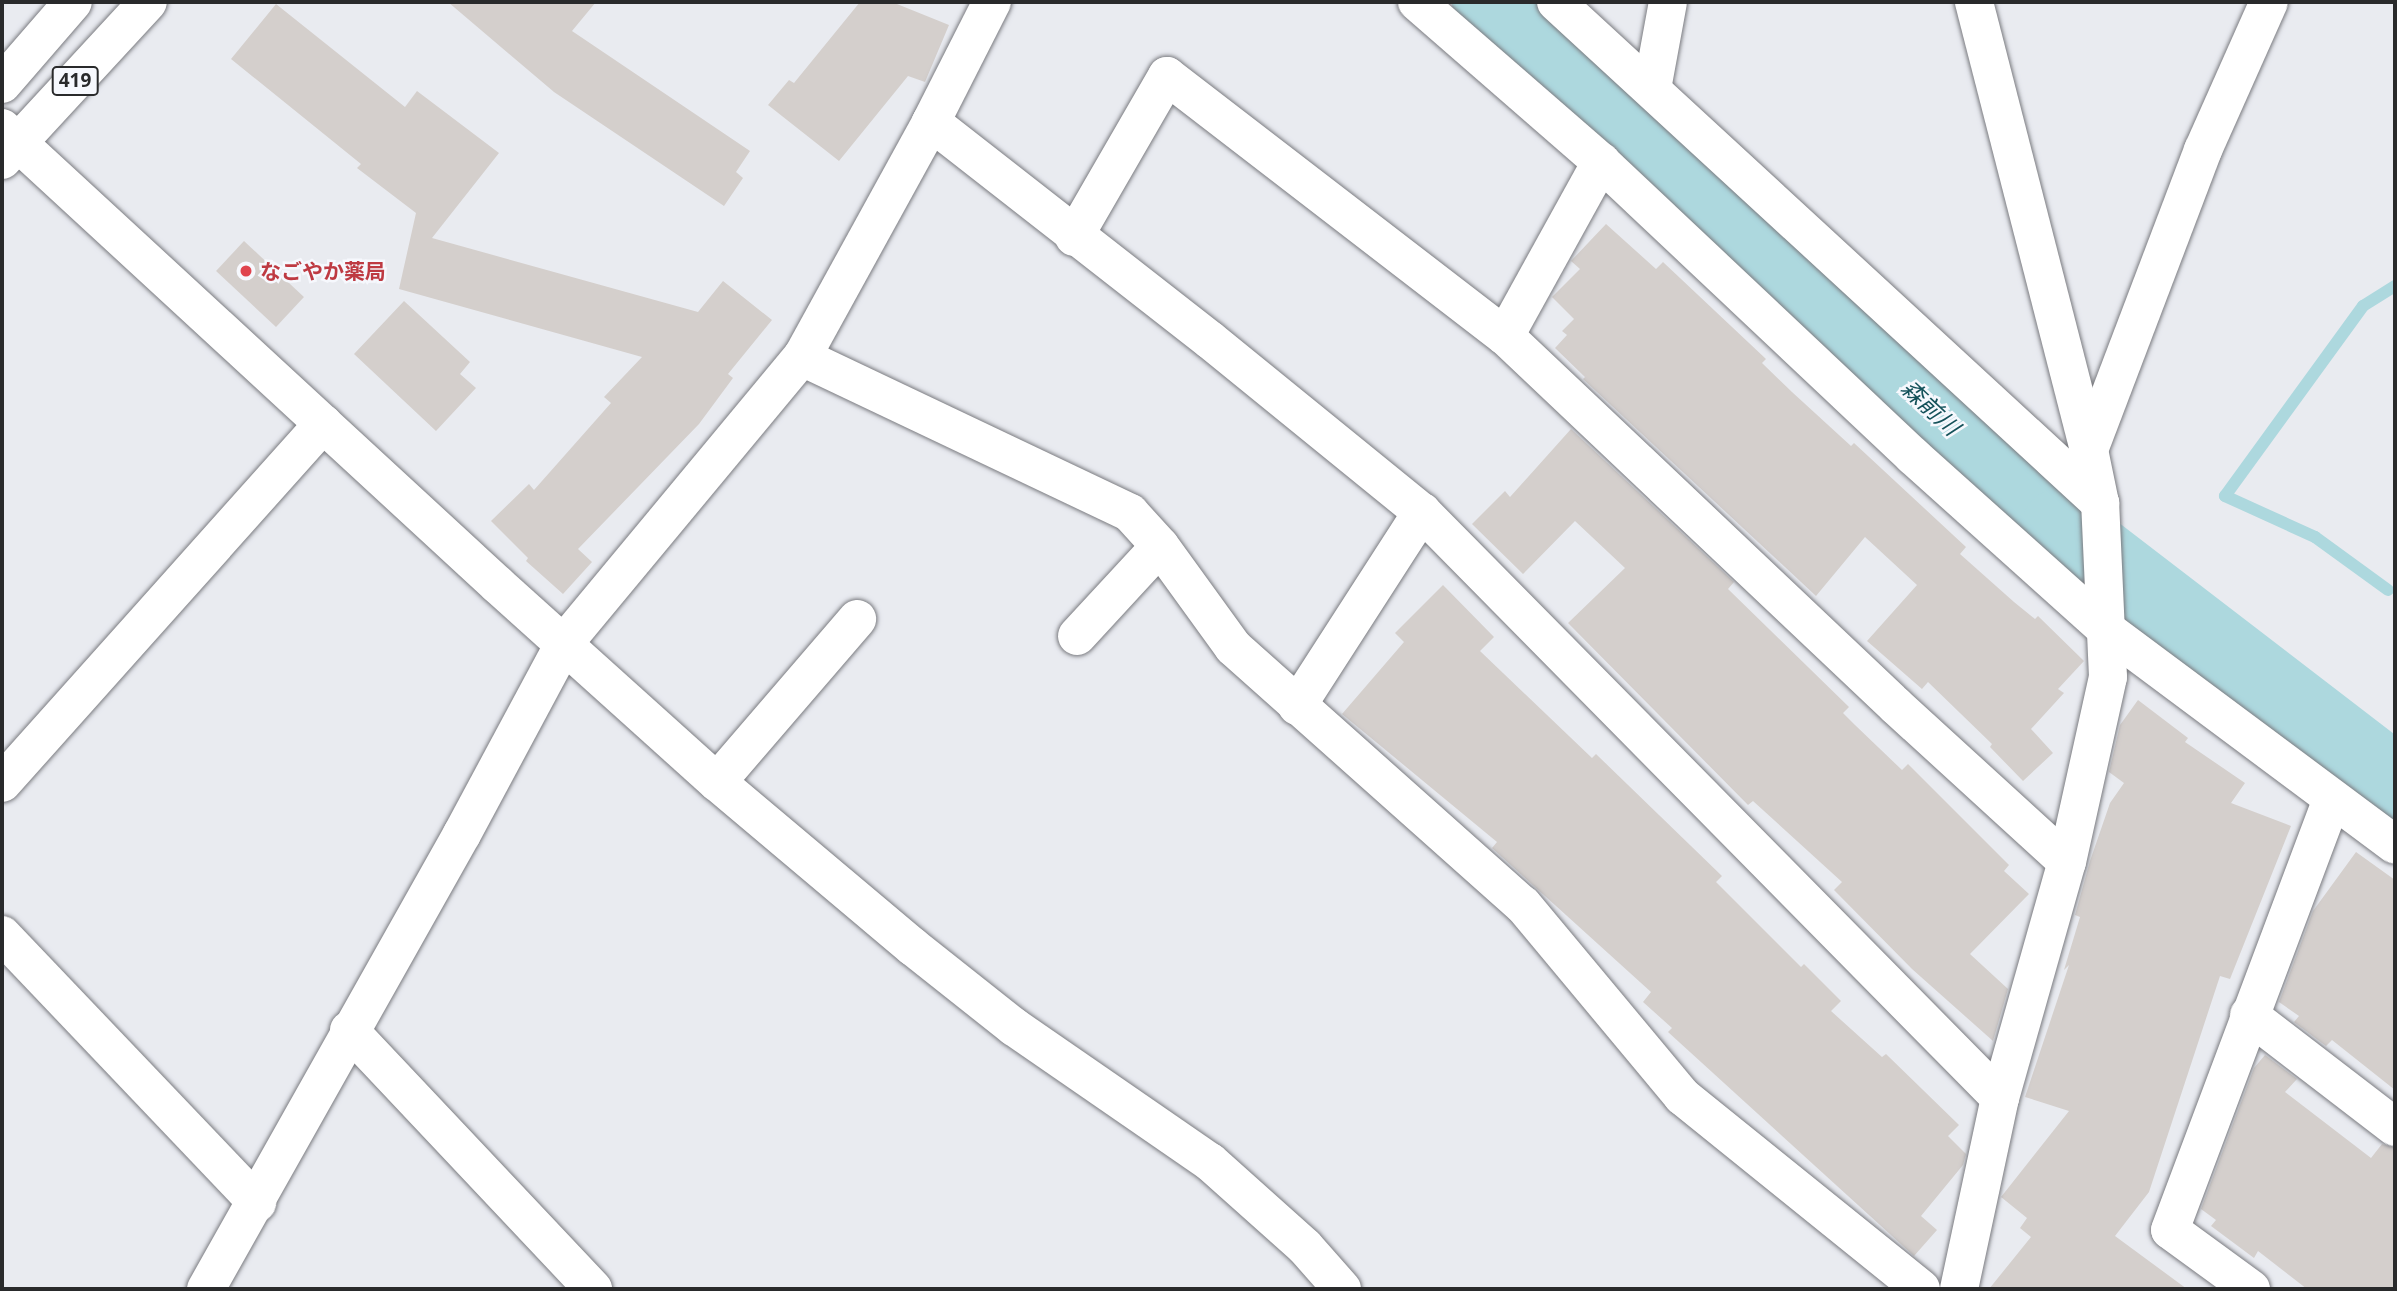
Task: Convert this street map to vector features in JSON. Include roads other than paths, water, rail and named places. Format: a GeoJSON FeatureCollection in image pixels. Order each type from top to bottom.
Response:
{"type":"FeatureCollection","features":[{"type":"Feature","properties":{"kind":"main road","name":"419"},"geometry":{"type":"LineString","coordinates":[[2,84],[73,2]]}},
{"type":"Feature","properties":{"kind":"main road","name":"419"},"geometry":{"type":"LineString","coordinates":[[7,143],[148,2]]}},
{"type":"Feature","properties":{"kind":"main road"},"geometry":{"type":"LineString","coordinates":[[206,1289],[257,1203],[349,1030],[462,834],[565,642],[802,357],[931,122],[992,2]]}},
{"type":"Feature","properties":{"kind":"main road"},"geometry":{"type":"LineString","coordinates":[[1417,2],[1601,162],[1913,456],[2107,631],[2395,845]]}},
{"type":"Feature","properties":{"kind":"main road"},"geometry":{"type":"LineString","coordinates":[[1556,2],[2100,503]]}},
{"type":"Feature","properties":{"kind":"main road"},"geometry":{"type":"LineString","coordinates":[[1652,89],[1668,2]]}},
{"type":"Feature","properties":{"kind":"main road"},"geometry":{"type":"LineString","coordinates":[[1959,1289],[2000,1098],[2067,862],[2108,677],[2100,503],[2089,450],[1974,2]]}},
{"type":"Feature","properties":{"kind":"main road"},"geometry":{"type":"LineString","coordinates":[[2089,450],[2203,150],[2269,2]]}},
{"type":"Feature","properties":{"kind":"main road"},"geometry":{"type":"LineString","coordinates":[[1074,237],[1167,76],[1505,336],[1896,706],[2067,862]]}},
{"type":"Feature","properties":{"kind":"main road"},"geometry":{"type":"LineString","coordinates":[[931,122],[1074,237],[1210,340],[1422,512],[2000,1098]]}},
{"type":"Feature","properties":{"kind":"main road"},"geometry":{"type":"LineString","coordinates":[[7,143],[323,424],[717,782],[913,947],[1014,1027],[1210,1162],[1305,1247],[1342,1289]]}},
{"type":"Feature","properties":{"kind":"main road"},"geometry":{"type":"LineString","coordinates":[[1505,336],[1601,162]]}},
{"type":"Feature","properties":{"kind":"main road"},"geometry":{"type":"LineString","coordinates":[[802,357],[1130,513],[1160,546],[1233,647],[1523,905],[1682,1096],[1920,1289]]}},
{"type":"Feature","properties":{"kind":"main road"},"geometry":{"type":"LineString","coordinates":[[2,783],[323,424]]}},
{"type":"Feature","properties":{"kind":"main road"},"geometry":{"type":"LineString","coordinates":[[1297,706],[1422,512]]}},
{"type":"Feature","properties":{"kind":"main road"},"geometry":{"type":"LineString","coordinates":[[1077,636],[1160,546]]}},
{"type":"Feature","properties":{"kind":"main road"},"geometry":{"type":"LineString","coordinates":[[717,782],[857,620]]}},
{"type":"Feature","properties":{"kind":"main road"},"geometry":{"type":"LineString","coordinates":[[2251,1289],[2170,1230],[2332,798]]}},
{"type":"Feature","properties":{"kind":"main road"},"geometry":{"type":"LineString","coordinates":[[2,935],[257,1203]]}},
{"type":"Feature","properties":{"kind":"main road"},"geometry":{"type":"LineString","coordinates":[[2249,1015],[2395,1127]]}},
{"type":"Feature","properties":{"kind":"main road"},"geometry":{"type":"LineString","coordinates":[[349,1030],[593,1289]]}},
{"type":"Feature","properties":{"kind":"waterway","name":"森前川"},"geometry":{"type":"LineString","coordinates":[[1490,2],[2060,526],[2395,783]]}},
{"type":"Feature","properties":{"kind":"waterway"},"geometry":{"type":"LineString","coordinates":[[2388,590],[2315,537],[2225,496],[2363,306],[2395,286]]}},
{"type":"Feature","properties":{"kind":"place","name":"なごやか薬局"},"geometry":{"type":"Point","coordinates":[246,271]}}]}
